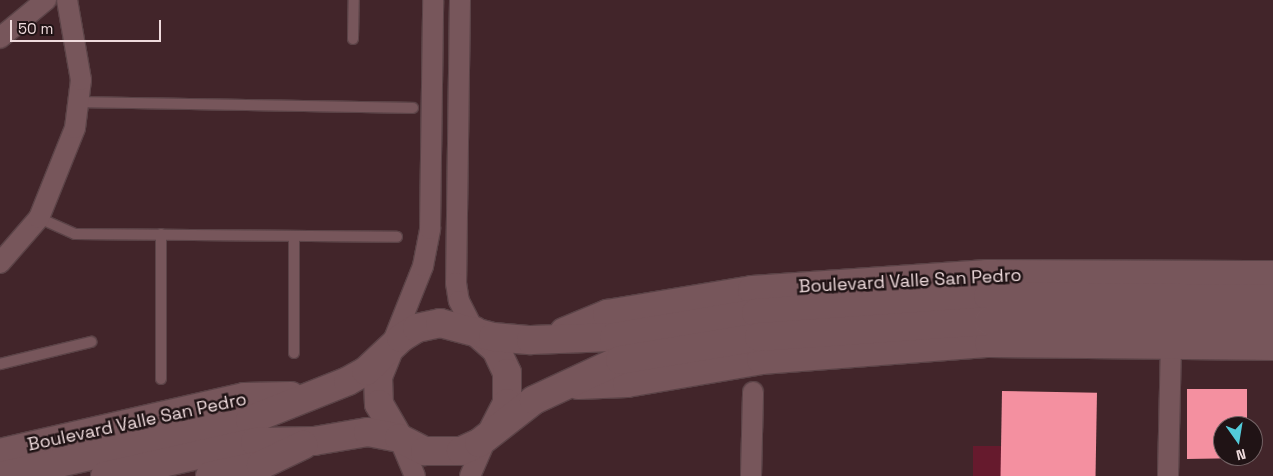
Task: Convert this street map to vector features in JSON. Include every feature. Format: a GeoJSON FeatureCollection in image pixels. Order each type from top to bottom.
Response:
{"type":"FeatureCollection","features":[{"type":"Feature","properties":{"kind":"main road","name":"Boulevard Valle San Pedro"},"geometry":{"type":"LineString","coordinates":[[554,337],[607,314],[752,290],[987,274],[1273,275]]}},
{"type":"Feature","properties":{"kind":"main road","name":"Boulevard Valle San Pedro"},"geometry":{"type":"LineString","coordinates":[[1,476],[250,420],[305,396],[348,381],[417,328],[440,323],[512,339],[614,337],[756,313],[988,296],[1273,299]]}},
{"type":"Feature","properties":{"kind":"main road"},"geometry":{"type":"LineString","coordinates":[[105,476],[255,442],[314,441],[368,432],[399,438],[441,454],[461,451],[487,437],[534,400],[564,386],[627,382],[761,360],[977,332],[1273,324]]}},
{"type":"Feature","properties":{"kind":"main road"},"geometry":{"type":"LineString","coordinates":[[474,331],[496,349],[506,373],[507,403],[487,437]]}},
{"type":"Feature","properties":{"kind":"main road"},"geometry":{"type":"LineString","coordinates":[[977,332],[1171,345],[1273,346]]}},
{"type":"Feature","properties":{"kind":"main road"},"geometry":{"type":"LineString","coordinates":[[388,352],[378,377],[378,404],[399,438]]}},
{"type":"Feature","properties":{"kind":"main road","name":"Boulevard Valle San Pedro"},"geometry":{"type":"LineString","coordinates":[[0,453],[244,397],[305,396]]}},
{"type":"Feature","properties":{"kind":"main road"},"geometry":{"type":"LineString","coordinates":[[210,476],[261,465],[314,441]]}},
{"type":"Feature","properties":{"kind":"street"},"geometry":{"type":"LineString","coordinates":[[0,38],[46,0]]}},
{"type":"Feature","properties":{"kind":"street"},"geometry":{"type":"LineString","coordinates":[[0,263],[39,218],[69,152],[80,102],[76,31],[67,0]]}},
{"type":"Feature","properties":{"kind":"street"},"geometry":{"type":"LineString","coordinates":[[388,352],[428,248],[433,0]]}},
{"type":"Feature","properties":{"kind":"street"},"geometry":{"type":"LineString","coordinates":[[460,0],[456,283],[459,301],[474,331]]}},
{"type":"Feature","properties":{"kind":"street"},"geometry":{"type":"LineString","coordinates":[[1168,476],[1171,345]]}},
{"type":"Feature","properties":{"kind":"street"},"geometry":{"type":"LineString","coordinates":[[751,476],[753,392]]}},
{"type":"Feature","properties":{"kind":"street"},"geometry":{"type":"LineString","coordinates":[[470,476],[487,437]]}},
{"type":"Feature","properties":{"kind":"street"},"geometry":{"type":"LineString","coordinates":[[399,438],[415,476]]}},
{"type":"Feature","properties":{"kind":"lane"},"geometry":{"type":"LineString","coordinates":[[353,39],[354,0]]}},
{"type":"Feature","properties":{"kind":"lane"},"geometry":{"type":"LineString","coordinates":[[80,102],[413,108]]}},
{"type":"Feature","properties":{"kind":"lane"},"geometry":{"type":"LineString","coordinates":[[39,218],[67,233],[397,237]]}},
{"type":"Feature","properties":{"kind":"lane"},"geometry":{"type":"LineString","coordinates":[[161,379],[162,234]]}},
{"type":"Feature","properties":{"kind":"lane"},"geometry":{"type":"LineString","coordinates":[[294,236],[294,353]]}},
{"type":"Feature","properties":{"kind":"lane"},"geometry":{"type":"LineString","coordinates":[[0,364],[91,342]]}},
{"type":"Feature","properties":{"kind":"shaded area"},"geometry":{"type":"Polygon","coordinates":[[[973,446],[1001,446],[1001,476],[973,476],[973,446]]]}},
{"type":"Feature","properties":{"kind":"building"},"geometry":{"type":"Polygon","coordinates":[[[1187,389],[1247,389],[1247,416],[1213,416],[1213,459],[1187,459],[1187,389]]]}},
{"type":"Feature","properties":{"kind":"building"},"geometry":{"type":"Polygon","coordinates":[[[1002,391],[1097,393],[1096,476],[1001,476],[1002,391]]]}}]}
